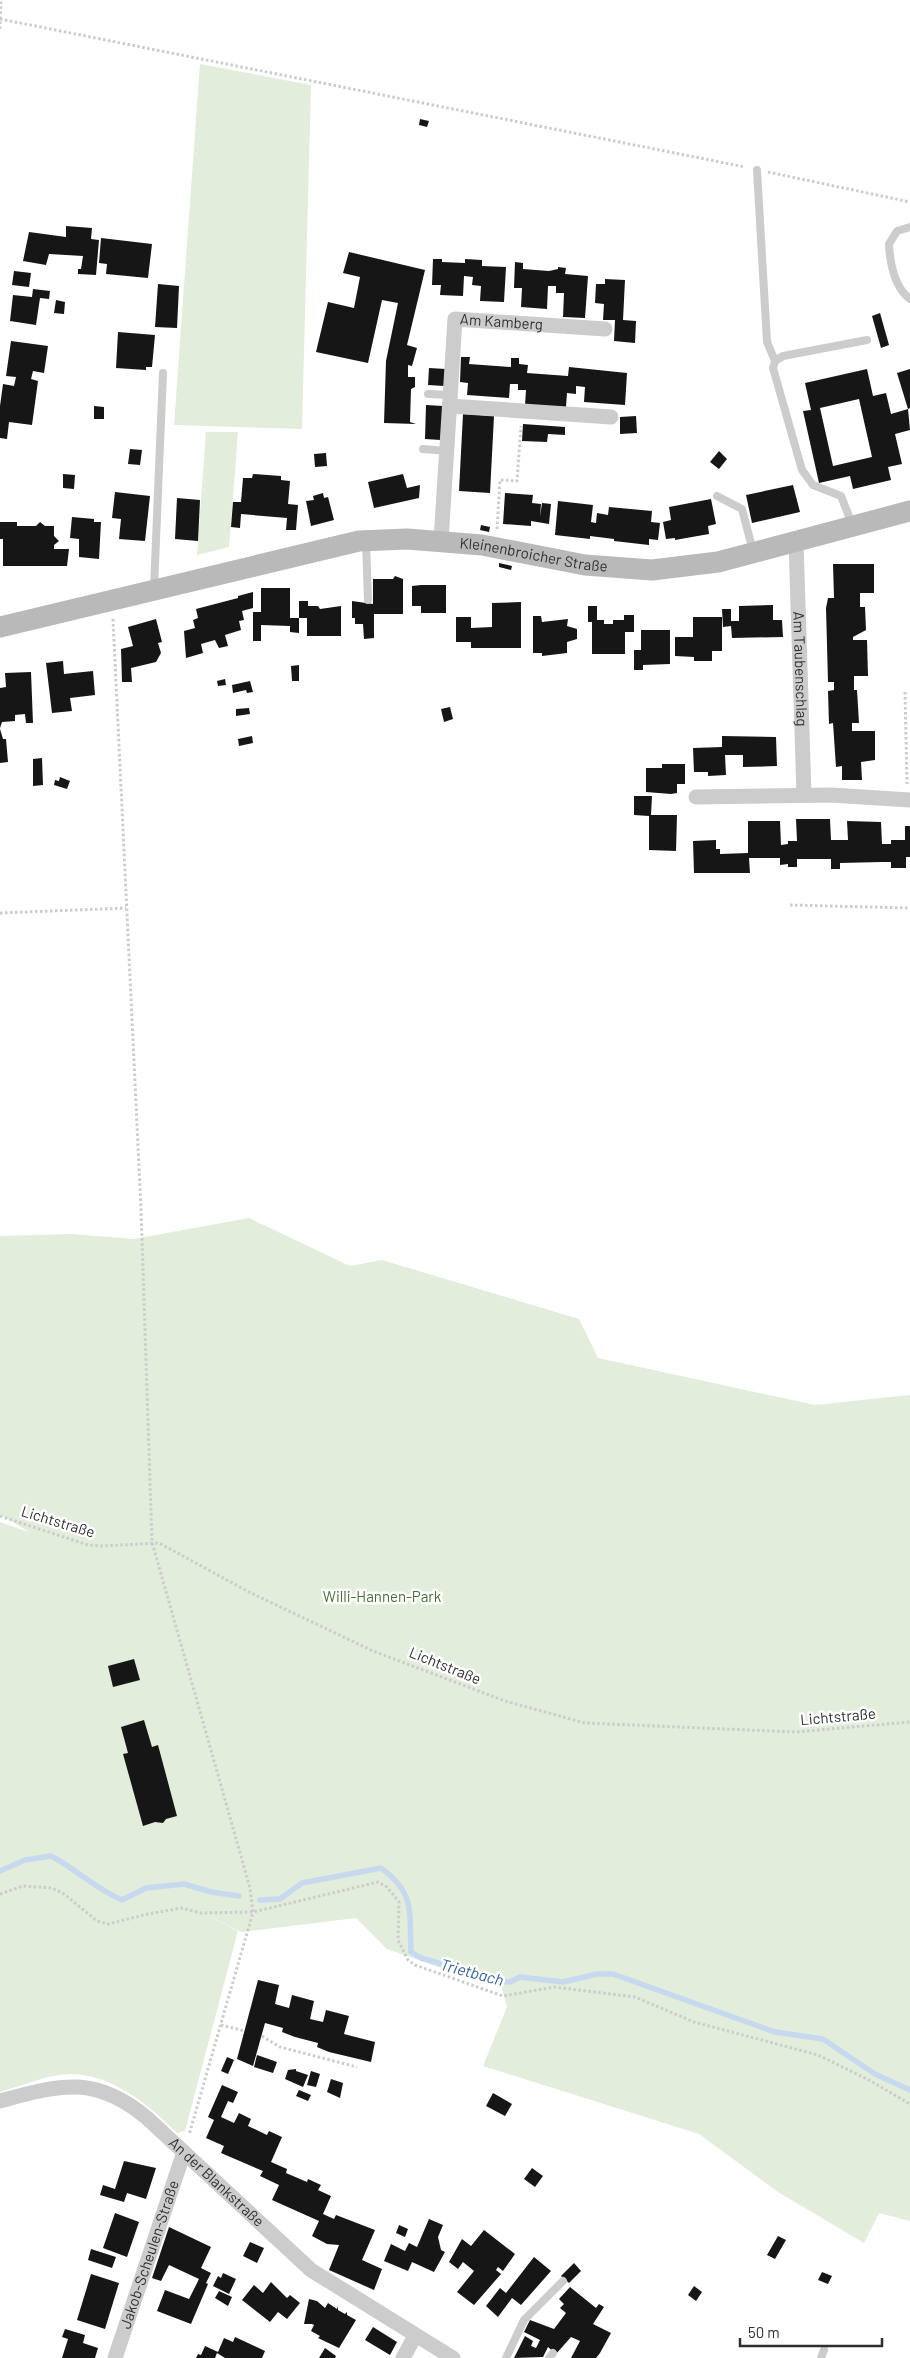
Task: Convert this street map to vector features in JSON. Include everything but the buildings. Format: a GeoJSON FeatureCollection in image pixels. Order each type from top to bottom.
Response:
{"type":"FeatureCollection","features":[{"type":"Feature","properties":{"kind":"street","name":"Am Kamberg"},"geometry":{"type":"LineString","coordinates":[[441,541],[455,319],[604,329]]}},
{"type":"Feature","properties":{"kind":"street"},"geometry":{"type":"LineString","coordinates":[[450,400],[522,412],[611,416]]}},
{"type":"Feature","properties":{"kind":"street","name":"Kleinenbroicher Straße"},"geometry":{"type":"LineString","coordinates":[[0,627],[334,545],[366,540],[407,539],[441,541],[495,547],[584,564],[643,570],[685,568],[753,553],[910,511]]}},
{"type":"Feature","properties":{"kind":"street","name":"Am Taubenschlag"},"geometry":{"type":"LineString","coordinates":[[796,541],[804,795]]}},
{"type":"Feature","properties":{"kind":"street"},"geometry":{"type":"LineString","coordinates":[[696,797],[804,795],[908,800]]}},
{"type":"Feature","properties":{"kind":"street","name":"An der Blankstraße"},"geometry":{"type":"LineString","coordinates":[[0,2102],[55,2088],[74,2086],[92,2088],[117,2099],[142,2114],[311,2270],[453,2358]]}},
{"type":"Feature","properties":{"kind":"street","name":"Jakob-Scheulen-Straße"},"geometry":{"type":"LineString","coordinates":[[115,2358],[184,2152]]}},
{"type":"Feature","properties":{"kind":"street"},"geometry":{"type":"LineString","coordinates":[[403,2358],[415,2336]]}},
{"type":"Feature","properties":{"kind":"lane"},"geometry":{"type":"LineString","coordinates":[[757,170],[767,342],[775,361],[773,371],[802,470],[813,485],[841,496],[853,526]]}},
{"type":"Feature","properties":{"kind":"lane"},"geometry":{"type":"LineString","coordinates":[[910,227],[897,231],[889,244],[896,280],[900,289],[910,300]]}},
{"type":"Feature","properties":{"kind":"lane"},"geometry":{"type":"LineString","coordinates":[[775,361],[783,356],[867,340]]}},
{"type":"Feature","properties":{"kind":"lane"},"geometry":{"type":"LineString","coordinates":[[154,588],[163,373]]}},
{"type":"Feature","properties":{"kind":"lane"},"geometry":{"type":"LineString","coordinates":[[428,394],[450,400]]}},
{"type":"Feature","properties":{"kind":"lane"},"geometry":{"type":"LineString","coordinates":[[423,449],[447,451]]}},
{"type":"Feature","properties":{"kind":"lane"},"geometry":{"type":"LineString","coordinates":[[717,496],[742,508],[753,553]]}},
{"type":"Feature","properties":{"kind":"lane"},"geometry":{"type":"LineString","coordinates":[[366,540],[368,600]]}},
{"type":"Feature","properties":{"kind":"lane"},"geometry":{"type":"LineString","coordinates":[[506,2358],[524,2320],[563,2281]]}},
{"type":"Feature","properties":{"kind":"path"},"geometry":{"type":"LineString","coordinates":[[0,29],[1,0]]}},
{"type":"Feature","properties":{"kind":"path"},"geometry":{"type":"LineString","coordinates":[[0,19],[910,202]]}},
{"type":"Feature","properties":{"kind":"path"},"geometry":{"type":"LineString","coordinates":[[495,547],[500,480],[517,481],[522,412]]}},
{"type":"Feature","properties":{"kind":"path"},"geometry":{"type":"LineString","coordinates":[[113,599],[141,1209],[152,1542],[250,1888],[253,1912],[184,2152]]}},
{"type":"Feature","properties":{"kind":"path"},"geometry":{"type":"LineString","coordinates":[[905,692],[908,800]]}},
{"type":"Feature","properties":{"kind":"path"},"geometry":{"type":"LineString","coordinates":[[790,905],[910,908]]}},
{"type":"Feature","properties":{"kind":"path"},"geometry":{"type":"LineString","coordinates":[[0,913],[126,908]]}},
{"type":"Feature","properties":{"kind":"path","name":"Lichtstraße"},"geometry":{"type":"LineString","coordinates":[[0,1516],[88,1544],[102,1546],[152,1542],[174,1549],[249,1592],[373,1652],[505,1701],[585,1723],[796,1732],[910,1722]]}},
{"type":"Feature","properties":{"kind":"path"},"geometry":{"type":"LineString","coordinates":[[0,1894],[23,1886],[52,1888],[64,1894],[94,1919],[106,1924],[181,1908],[201,1913],[253,1912],[378,1882],[387,1887],[399,1902],[398,1940],[408,1960],[415,1965],[503,1996],[554,1987],[638,1998],[694,2022],[818,2055],[910,2104]]}},
{"type":"Feature","properties":{"kind":"path"},"geometry":{"type":"LineString","coordinates":[[222,2025],[245,2031]]}},
{"type":"Feature","properties":{"kind":"path"},"geometry":{"type":"LineString","coordinates":[[262,2036],[280,2047],[357,2068]]}},
{"type":"Feature","properties":{"kind":"green space"},"geometry":{"type":"Polygon","coordinates":[[[200,64],[311,85],[302,429],[174,425],[200,64]]]}},
{"type":"Feature","properties":{"kind":"green space"},"geometry":{"type":"Polygon","coordinates":[[[206,432],[238,432],[229,547],[197,555],[206,432]]]}},
{"type":"Feature","properties":{"kind":"green space","name":"Willi-Hannen-Park"},"geometry":{"type":"Polygon","coordinates":[[[249,1218],[350,1266],[382,1260],[579,1319],[598,1358],[815,1405],[910,1395],[910,2221],[879,2213],[864,2243],[778,2192],[699,2134],[483,2066],[507,2007],[502,1989],[387,1949],[356,1918],[241,1932],[189,1905],[238,1931],[185,2131],[177,2133],[129,2093],[115,2085],[86,2075],[53,2076],[0,2092],[0,1522],[29,1532],[0,1514],[0,1236],[72,1234],[134,1239],[249,1218]]]}},
{"type":"Feature","properties":{"kind":"waterway","name":"Trietbach"},"geometry":{"type":"LineString","coordinates":[[0,1871],[25,1860],[51,1856],[103,1890],[122,1900],[146,1888],[184,1884],[211,1892],[239,1896]]}},
{"type":"Feature","properties":{"kind":"waterway","name":"Trietbach"},"geometry":{"type":"LineString","coordinates":[[260,1900],[280,1899],[302,1883],[381,1868],[392,1877],[405,1895],[410,1915],[411,1952],[421,1958],[499,1981],[510,1982],[520,1977],[563,1982],[597,1974],[613,1974],[775,2032],[823,2039],[875,2074],[910,2090]]}}]}
